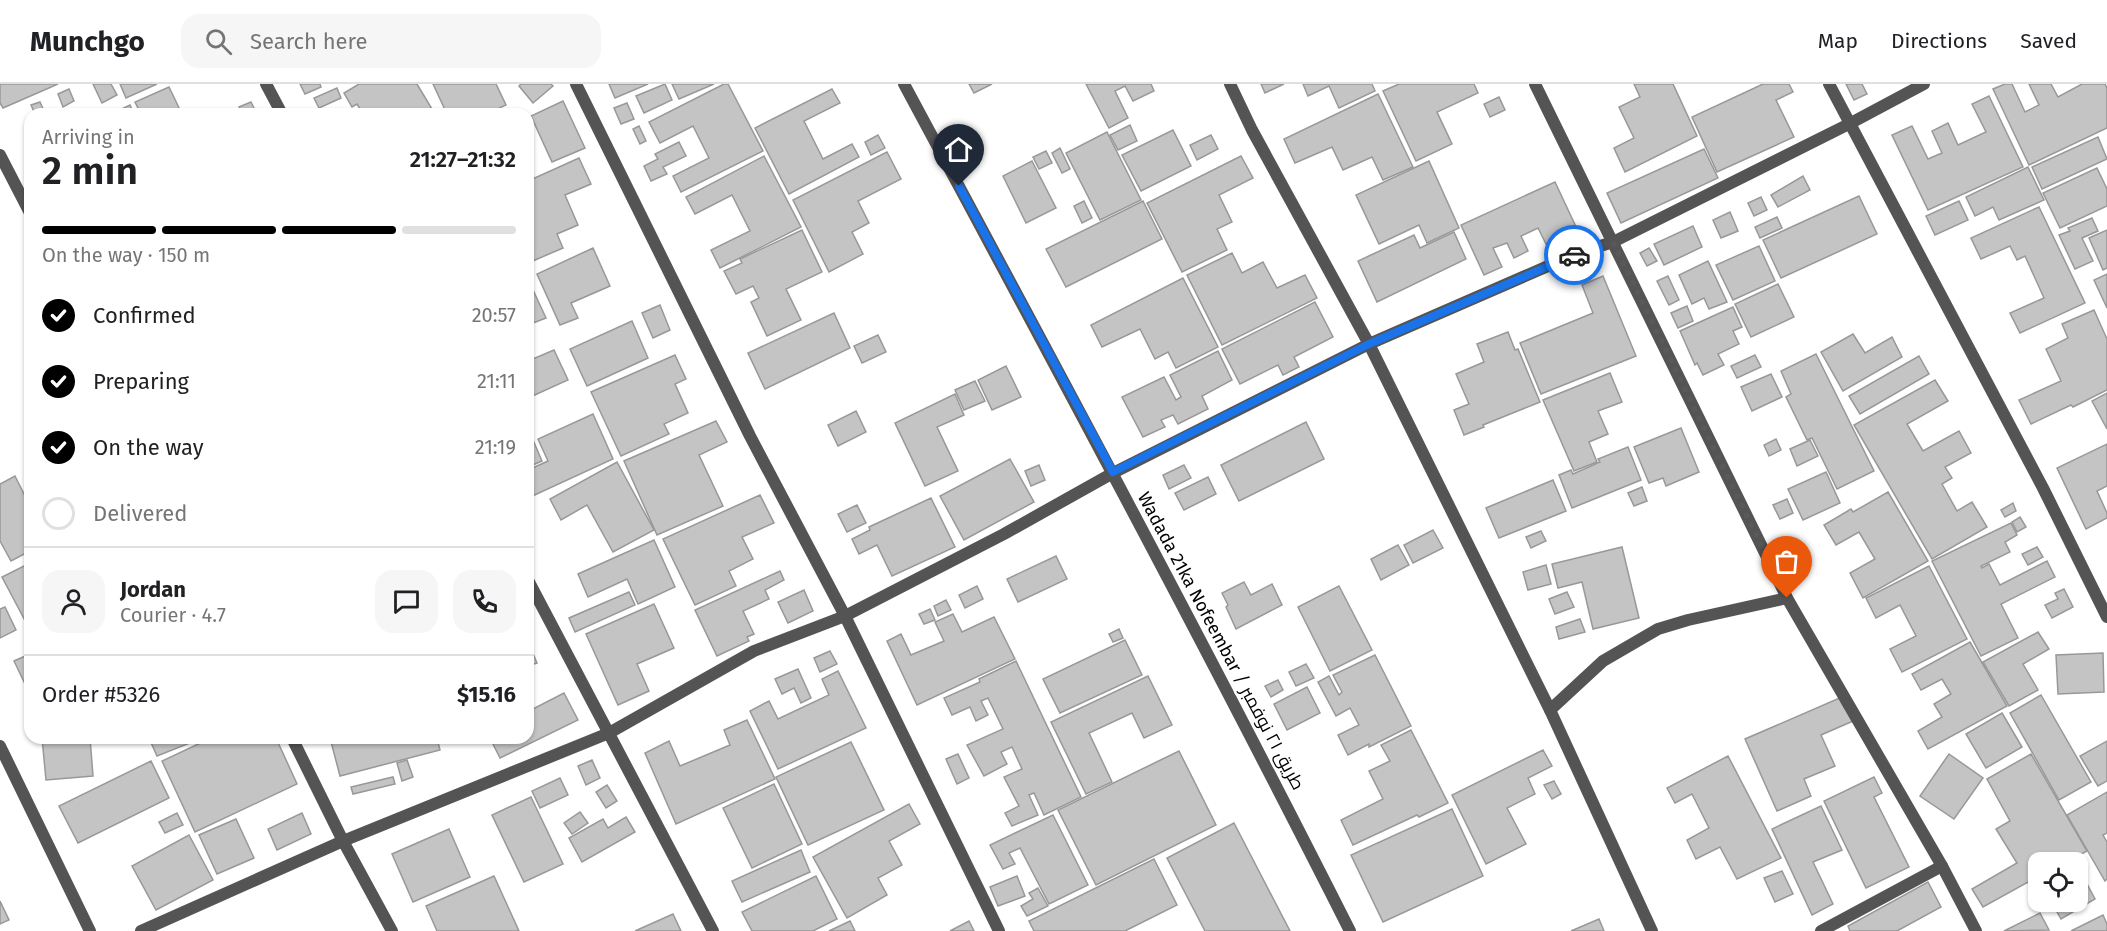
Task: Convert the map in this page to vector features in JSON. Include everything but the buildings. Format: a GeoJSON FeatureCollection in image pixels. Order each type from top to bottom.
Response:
{"type":"FeatureCollection","features":[{"type":"Feature","properties":{"kind":"street"},"geometry":{"type":"LineString","coordinates":[[266,84],[279,108]]}},
{"type":"Feature","properties":{"kind":"street"},"geometry":{"type":"LineString","coordinates":[[576,84],[750,436],[845,615],[999,931]]}},
{"type":"Feature","properties":{"kind":"street","name":"Wadada 21ka Nofeembar / طريق ٢١ نوفمبر"},"geometry":{"type":"LineString","coordinates":[[904,84],[1113,472],[1350,931]]}},
{"type":"Feature","properties":{"kind":"street"},"geometry":{"type":"LineString","coordinates":[[1230,84],[1252,130],[1369,344],[1550,710],[1652,931]]}},
{"type":"Feature","properties":{"kind":"street"},"geometry":{"type":"LineString","coordinates":[[1535,84],[1787,598],[1942,866],[1976,931]]}},
{"type":"Feature","properties":{"kind":"street"},"geometry":{"type":"LineString","coordinates":[[1829,84],[2043,488],[2107,617]]}},
{"type":"Feature","properties":{"kind":"street"},"geometry":{"type":"LineString","coordinates":[[141,931],[343,841],[609,733],[754,651],[845,615],[1004,534],[1113,472],[1369,344],[1578,253],[1613,242],[1924,84]]}},
{"type":"Feature","properties":{"kind":"street"},"geometry":{"type":"LineString","coordinates":[[0,155],[24,201]]}},
{"type":"Feature","properties":{"kind":"street"},"geometry":{"type":"LineString","coordinates":[[534,591],[712,931]]}},
{"type":"Feature","properties":{"kind":"street"},"geometry":{"type":"LineString","coordinates":[[1550,710],[1603,661],[1658,629],[1787,598]]}},
{"type":"Feature","properties":{"kind":"street"},"geometry":{"type":"LineString","coordinates":[[295,744],[343,841],[392,931]]}},
{"type":"Feature","properties":{"kind":"street"},"geometry":{"type":"LineString","coordinates":[[0,746],[90,931]]}},
{"type":"Feature","properties":{"kind":"street"},"geometry":{"type":"LineString","coordinates":[[1821,931],[1942,866]]}},
{"type":"Feature","properties":{"kind":"way so far"},"geometry":{"type":"LineString","coordinates":[[1574,255],[1613,242],[1787,598]]}},
{"type":"Feature","properties":{"kind":"route"},"geometry":{"type":"LineString","coordinates":[[959,186],[1113,472],[1369,344],[1574,255]]}}]}
